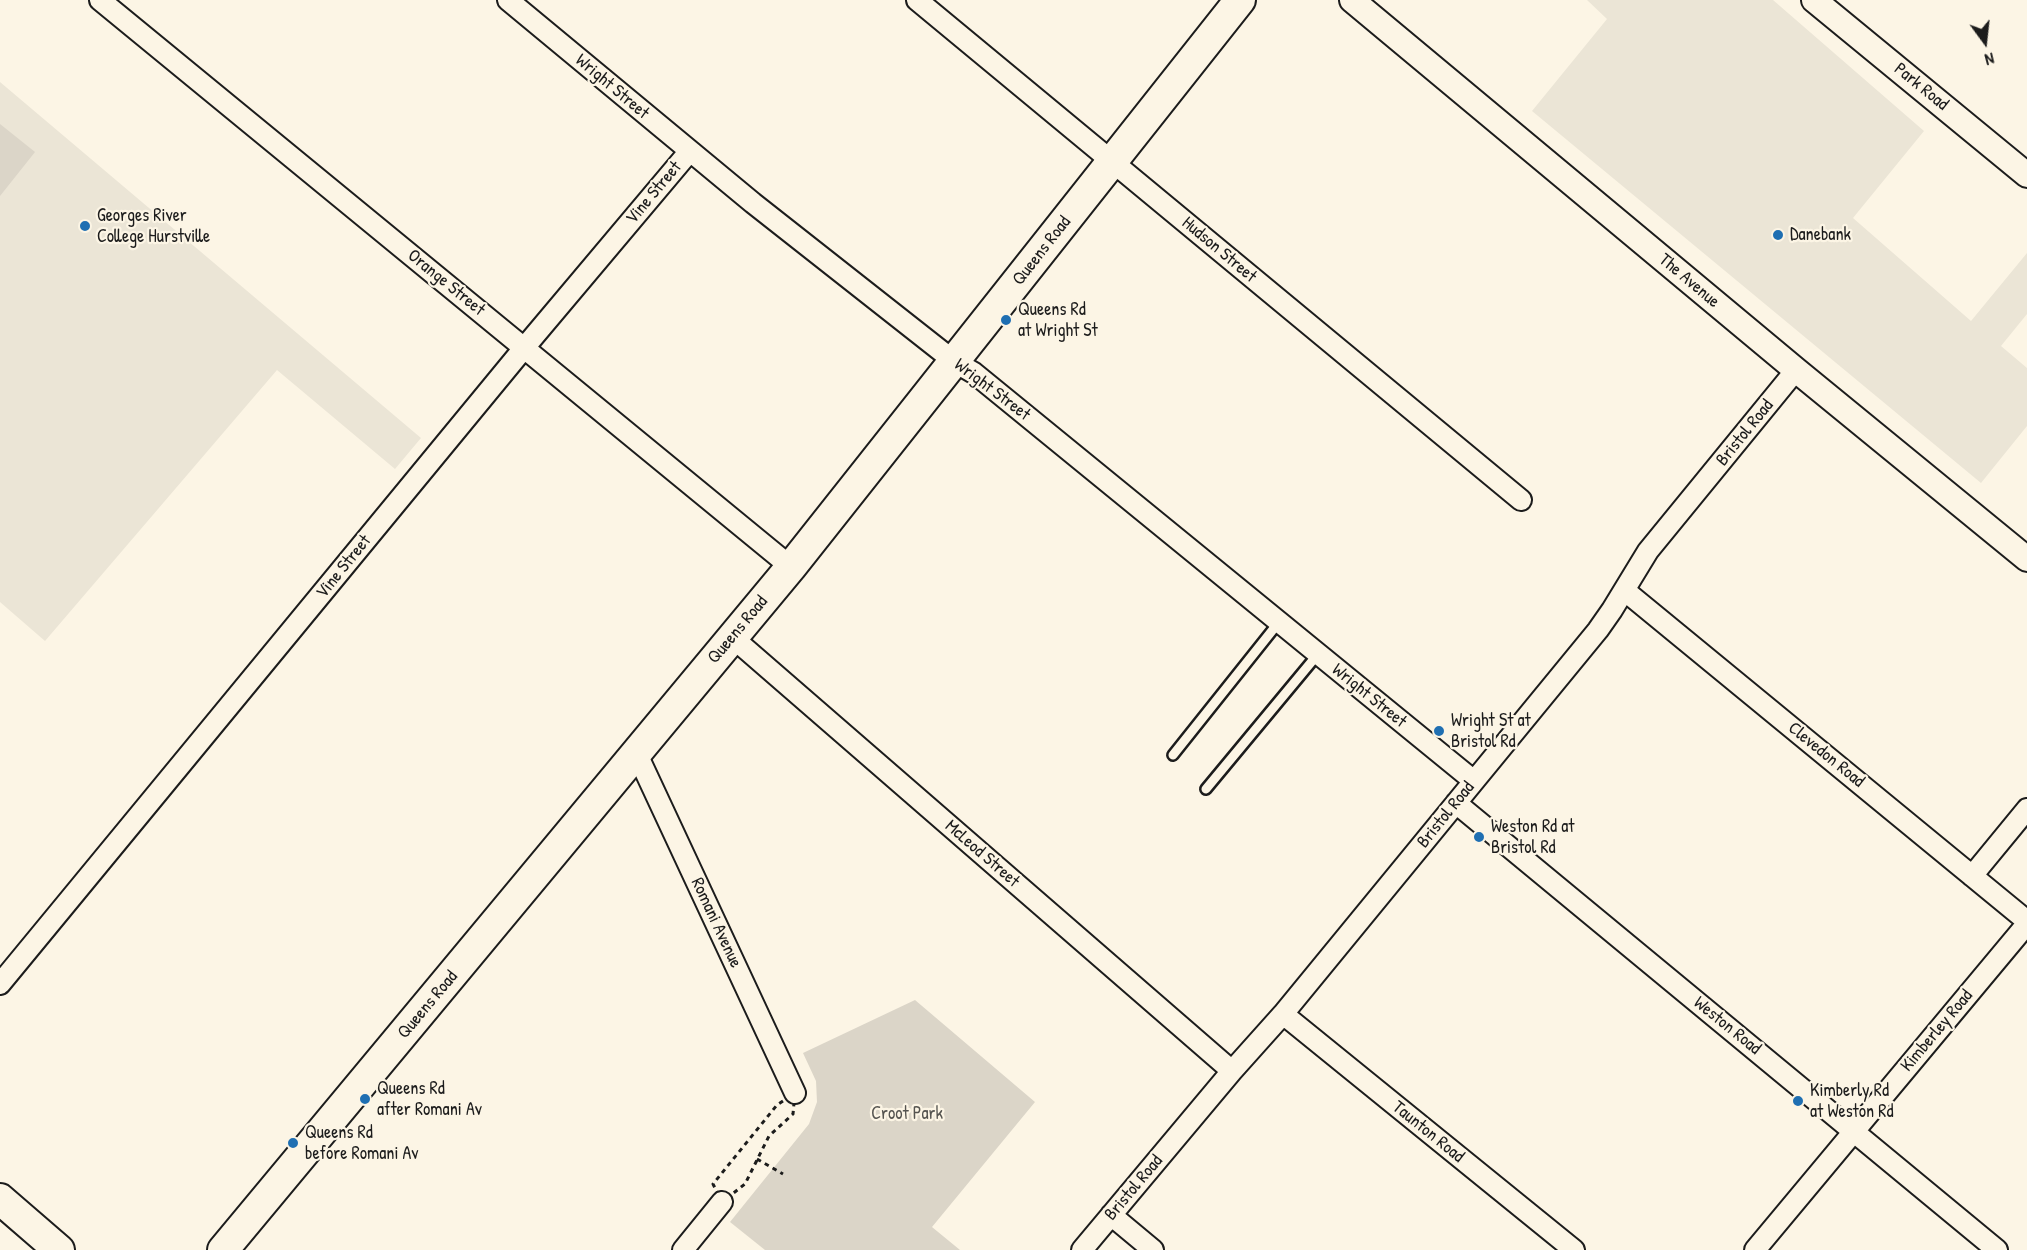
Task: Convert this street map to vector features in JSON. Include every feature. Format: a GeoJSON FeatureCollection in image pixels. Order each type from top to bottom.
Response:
{"type":"FeatureCollection","features":[{"type":"Feature","properties":{"kind":"main road","name":"Queens Road"},"geometry":{"type":"LineString","coordinates":[[223,1250],[791,567],[1240,0]]}},
{"type":"Feature","properties":{"kind":"main road"},"geometry":{"type":"LineString","coordinates":[[0,1199],[59,1250]]}},
{"type":"Feature","properties":{"kind":"street","name":"Orange Street"},"geometry":{"type":"LineString","coordinates":[[100,0],[791,567]]}},
{"type":"Feature","properties":{"kind":"street","name":"Wright Street"},"geometry":{"type":"LineString","coordinates":[[508,0],[689,152],[955,362],[974,373],[1474,782]]}},
{"type":"Feature","properties":{"kind":"street","name":"Hudson Street"},"geometry":{"type":"LineString","coordinates":[[917,0],[1521,500]]}},
{"type":"Feature","properties":{"kind":"street","name":"The Avenue"},"geometry":{"type":"LineString","coordinates":[[1352,0],[2027,559]]}},
{"type":"Feature","properties":{"kind":"street","name":"Park Road"},"geometry":{"type":"LineString","coordinates":[[1814,0],[2027,175]]}},
{"type":"Feature","properties":{"kind":"street","name":"Vine Street"},"geometry":{"type":"LineString","coordinates":[[0,984],[524,348],[689,152]]}},
{"type":"Feature","properties":{"kind":"street","name":"Bristol Road"},"geometry":{"type":"LineString","coordinates":[[1083,1250],[1232,1071],[1283,1014],[1598,630],[1648,551],[1796,370]]}},
{"type":"Feature","properties":{"kind":"street","name":"Clevedon Road"},"geometry":{"type":"LineString","coordinates":[[1624,590],[2027,922]]}},
{"type":"Feature","properties":{"kind":"street","name":"McLeod Street"},"geometry":{"type":"LineString","coordinates":[[732,637],[1232,1071]]}},
{"type":"Feature","properties":{"kind":"street","name":"Romani Avenue"},"geometry":{"type":"LineString","coordinates":[[636,752],[795,1093]]}},
{"type":"Feature","properties":{"kind":"street","name":"Weston Road"},"geometry":{"type":"LineString","coordinates":[[1456,803],[1997,1250]]}},
{"type":"Feature","properties":{"kind":"street"},"geometry":{"type":"LineString","coordinates":[[1972,876],[2027,809]]}},
{"type":"Feature","properties":{"kind":"street","name":"Kimberley Road"},"geometry":{"type":"LineString","coordinates":[[1755,1250],[2027,922]]}},
{"type":"Feature","properties":{"kind":"street","name":"Taunton Road"},"geometry":{"type":"LineString","coordinates":[[1283,1014],[1574,1250]]}},
{"type":"Feature","properties":{"kind":"street"},"geometry":{"type":"LineString","coordinates":[[683,1250],[722,1202]]}},
{"type":"Feature","properties":{"kind":"street"},"geometry":{"type":"LineString","coordinates":[[1111,1215],[1153,1250]]}},
{"type":"Feature","properties":{"kind":"lane"},"geometry":{"type":"LineString","coordinates":[[1173,755],[1279,622]]}},
{"type":"Feature","properties":{"kind":"lane"},"geometry":{"type":"LineString","coordinates":[[1206,789],[1318,654]]}},
{"type":"Feature","properties":{"kind":"path"},"geometry":{"type":"LineString","coordinates":[[795,1093],[793,1114],[768,1136],[745,1184],[722,1202],[713,1184],[777,1105],[795,1093]]}},
{"type":"Feature","properties":{"kind":"path"},"geometry":{"type":"LineString","coordinates":[[757,1159],[783,1174]]}},
{"type":"Feature","properties":{"kind":"shaded area","name":"Danebank"},"geometry":{"type":"Polygon","coordinates":[[[1587,0],[1773,0],[1924,131],[1853,218],[1971,321],[2027,253],[2027,314],[2001,346],[2027,368],[2027,426],[1981,483],[1532,111],[1607,19],[1587,0]]]}},
{"type":"Feature","properties":{"kind":"shaded area","name":"Georges River College Hurstville"},"geometry":{"type":"Polygon","coordinates":[[[0,82],[421,438],[395,469],[277,370],[45,641],[0,602],[0,82]]]}},
{"type":"Feature","properties":{"kind":"green space"},"geometry":{"type":"Polygon","coordinates":[[[0,124],[35,152],[0,196],[0,124]]]}},
{"type":"Feature","properties":{"kind":"green space","name":"Croot Park"},"geometry":{"type":"Polygon","coordinates":[[[915,1000],[1035,1102],[932,1227],[960,1250],[765,1250],[730,1222],[809,1124],[817,1102],[816,1081],[803,1053],[915,1000]]]}},
{"type":"Feature","properties":{"kind":"place","name":"Georges River College Hurstville"},"geometry":{"type":"Point","coordinates":[85,226]}},
{"type":"Feature","properties":{"kind":"place","name":"Danebank"},"geometry":{"type":"Point","coordinates":[1778,235]}},
{"type":"Feature","properties":{"kind":"place","name":"Queens Rd at Wright St"},"geometry":{"type":"Point","coordinates":[1006,320]}},
{"type":"Feature","properties":{"kind":"place","name":"Wright St at Bristol Rd"},"geometry":{"type":"Point","coordinates":[1439,731]}},
{"type":"Feature","properties":{"kind":"place","name":"Weston Rd at Bristol Rd"},"geometry":{"type":"Point","coordinates":[1479,837]}},
{"type":"Feature","properties":{"kind":"place","name":"Queens Rd after Romani Av"},"geometry":{"type":"Point","coordinates":[365,1099]}},
{"type":"Feature","properties":{"kind":"place","name":"Kimberly Rd at Weston Rd"},"geometry":{"type":"Point","coordinates":[1798,1101]}},
{"type":"Feature","properties":{"kind":"place","name":"Queens Rd before Romani Av"},"geometry":{"type":"Point","coordinates":[293,1143]}}]}
